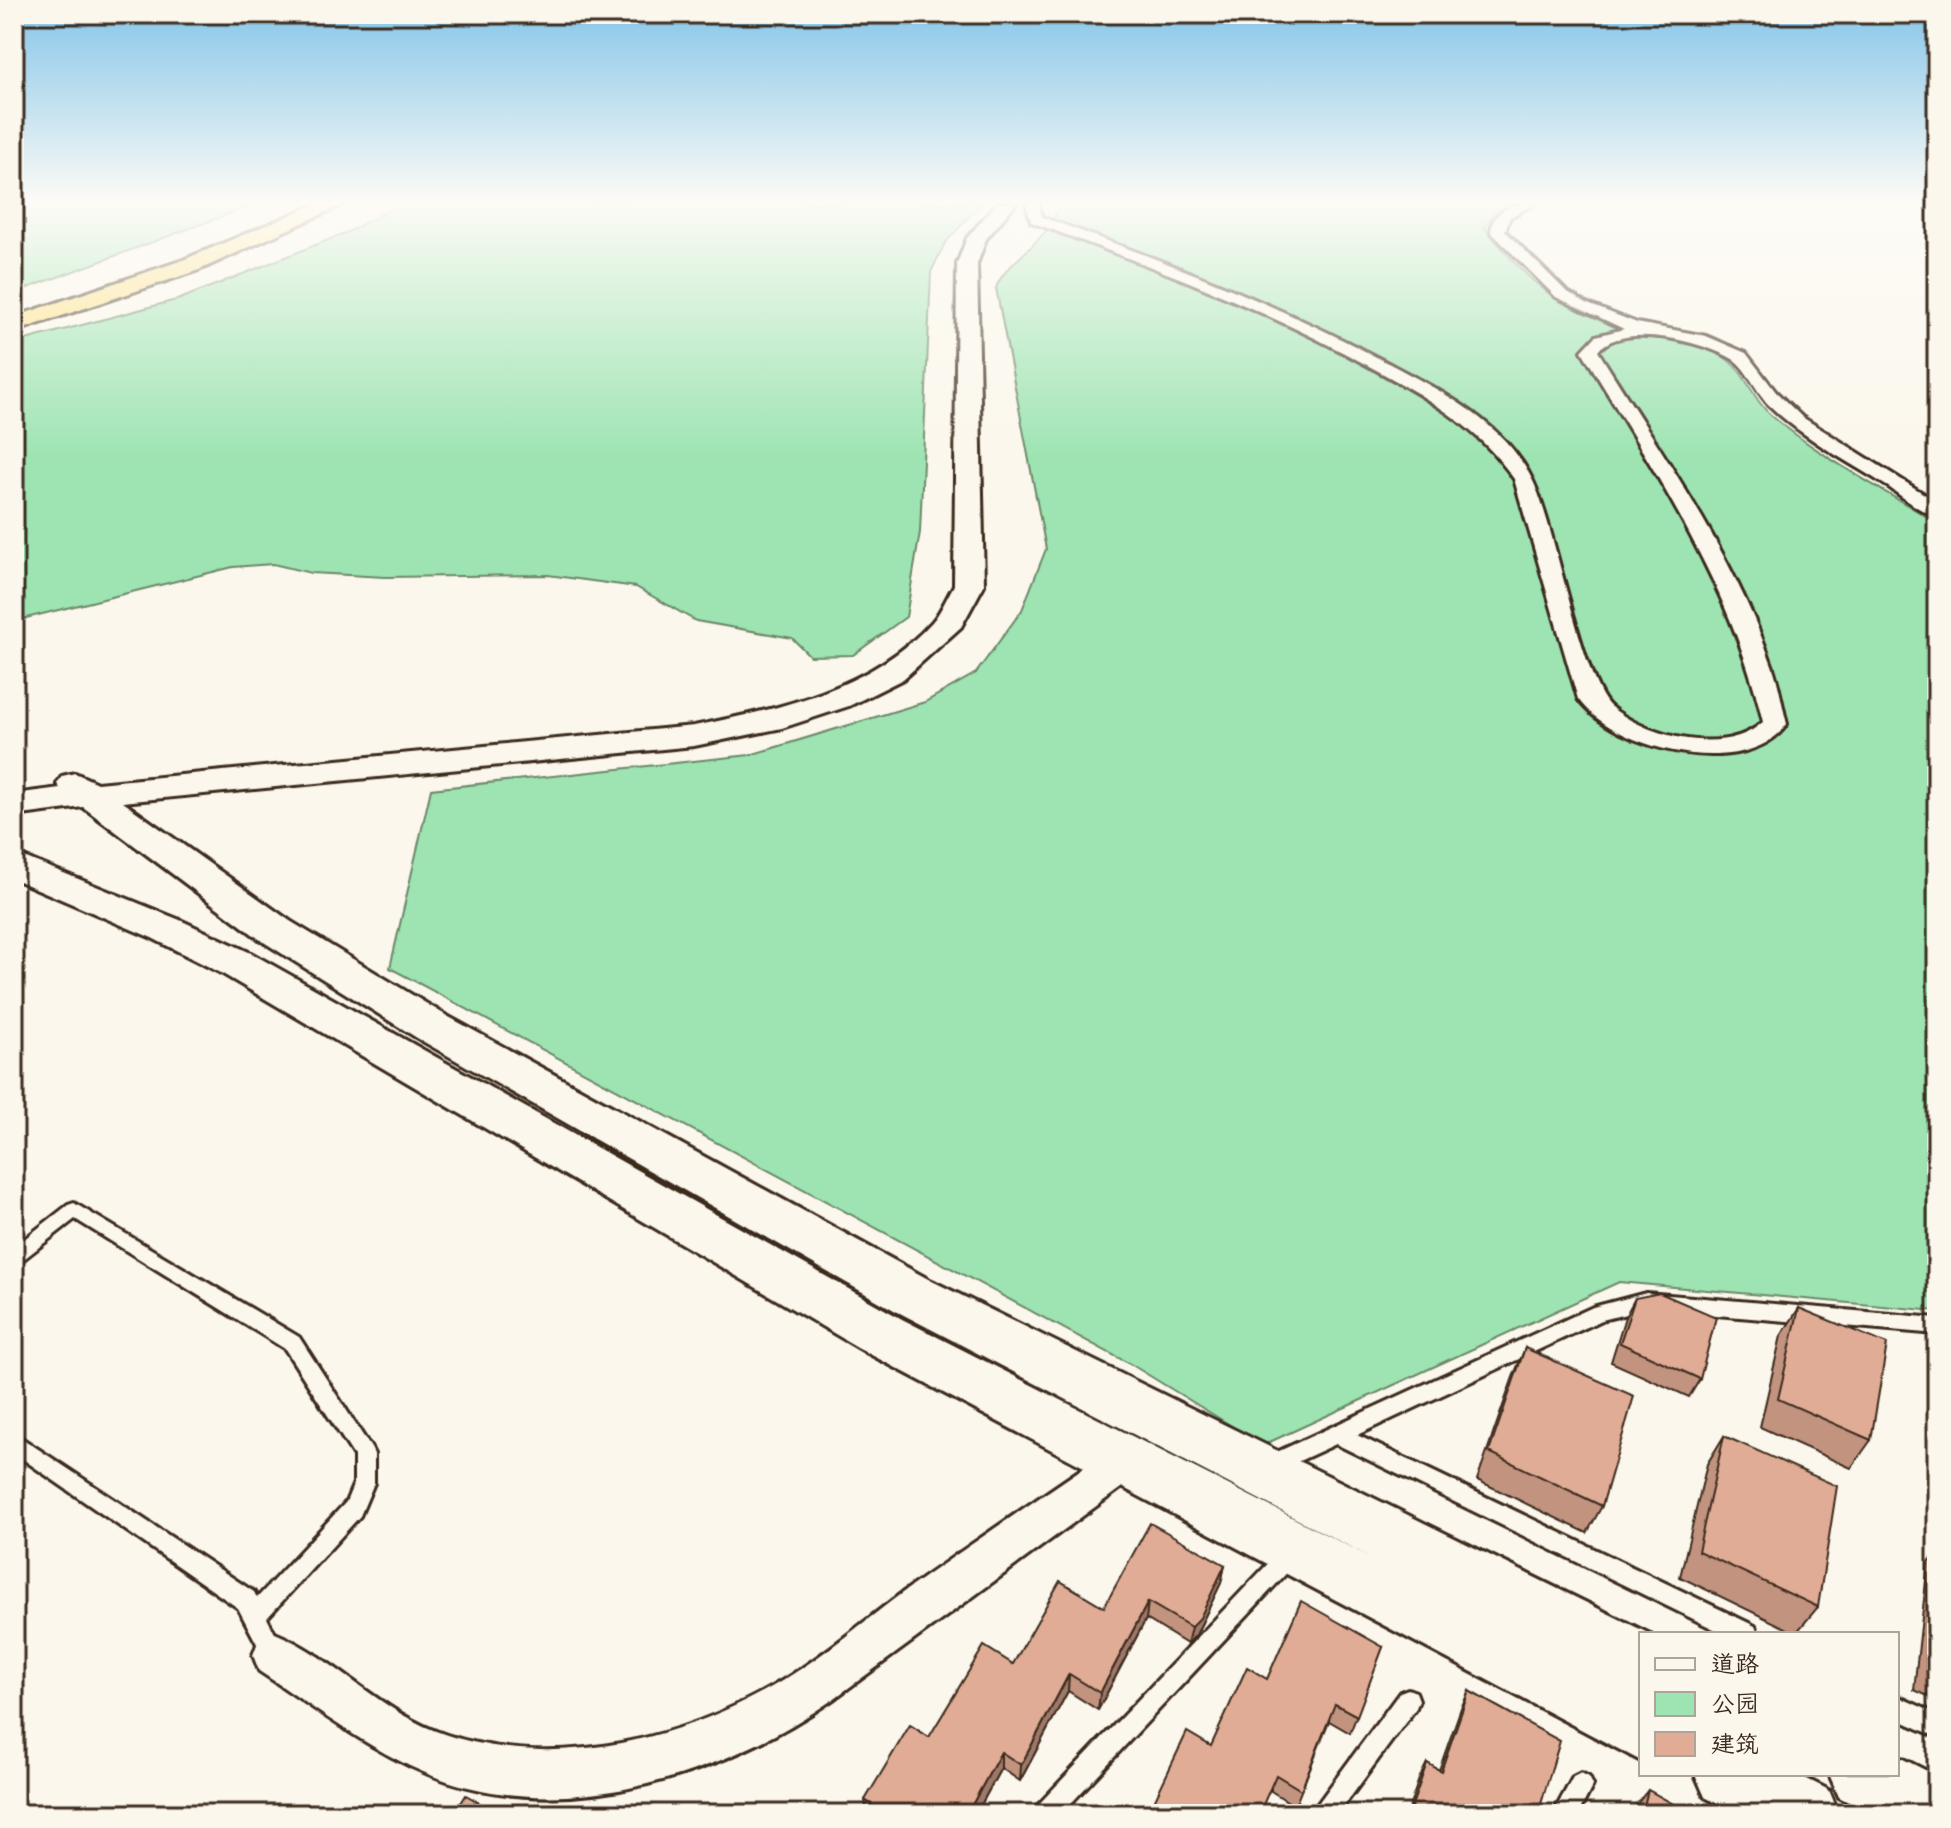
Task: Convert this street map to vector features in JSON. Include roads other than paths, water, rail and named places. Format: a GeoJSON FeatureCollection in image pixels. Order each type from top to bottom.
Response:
{"type":"FeatureCollection","features":[{"type":"Feature","properties":{"kind":"highway"},"geometry":{"type":"LineString","coordinates":[[14,306],[65,288]]}},
{"type":"Feature","properties":{"kind":"highway"},"geometry":{"type":"LineString","coordinates":[[14,325],[123,288]]}},
{"type":"Feature","properties":{"kind":"main road"},"geometry":{"type":"LineString","coordinates":[[14,805],[82,789],[692,724],[796,702],[877,665],[928,623],[951,584],[955,288]]}},
{"type":"Feature","properties":{"kind":"main road"},"geometry":{"type":"LineString","coordinates":[[14,793],[694,736],[805,711],[891,672],[945,627],[969,585],[967,288]]}},
{"type":"Feature","properties":{"kind":"main road"},"geometry":{"type":"LineString","coordinates":[[82,789],[276,931],[432,1027],[912,1295],[1639,1662]]}},
{"type":"Feature","properties":{"kind":"main road"},"geometry":{"type":"LineString","coordinates":[[14,865],[166,929],[236,963],[883,1335],[1639,1728]]}},
{"type":"Feature","properties":{"kind":"main road"},"geometry":{"type":"LineString","coordinates":[[1732,1776],[1805,1814]]}},
{"type":"Feature","properties":{"kind":"main road"},"geometry":{"type":"LineString","coordinates":[[1866,1776],[1937,1812]]}},
{"type":"Feature","properties":{"kind":"street"},"geometry":{"type":"LineString","coordinates":[[1223,288],[1310,327],[1439,397],[1473,421],[1501,447],[1523,479],[1590,699],[1597,708],[1621,725],[1671,742],[1706,747],[1738,746],[1762,737],[1775,724],[1761,665],[1691,516],[1590,351],[1593,344],[1608,336],[1659,332]]}},
{"type":"Feature","properties":{"kind":"street"},"geometry":{"type":"LineString","coordinates":[[1557,288],[1571,301],[1624,324],[1700,339],[1740,356],[1748,362],[1770,396],[1796,421],[1937,510]]}},
{"type":"Feature","properties":{"kind":"street"},"geometry":{"type":"LineString","coordinates":[[275,1655],[409,1740],[471,1765],[555,1773],[645,1760],[716,1737],[798,1696],[1126,1461]]}},
{"type":"Feature","properties":{"kind":"lane"},"geometry":{"type":"LineString","coordinates":[[14,1257],[74,1210],[292,1343],[364,1454],[364,1483],[353,1509],[255,1616]]}},
{"type":"Feature","properties":{"kind":"lane"},"geometry":{"type":"LineString","coordinates":[[1260,1471],[1599,1313],[1646,1301],[1937,1326]]}},
{"type":"Feature","properties":{"kind":"lane"},"geometry":{"type":"LineString","coordinates":[[1337,1435],[1743,1632]]}},
{"type":"Feature","properties":{"kind":"lane"},"geometry":{"type":"LineString","coordinates":[[14,1442],[246,1600],[275,1655]]}},
{"type":"Feature","properties":{"kind":"lane"},"geometry":{"type":"LineString","coordinates":[[1045,1814],[1296,1549]]}},
{"type":"Feature","properties":{"kind":"lane"},"geometry":{"type":"LineString","coordinates":[[1324,1814],[1408,1700]]}},
{"type":"Feature","properties":{"kind":"lane"},"geometry":{"type":"LineString","coordinates":[[1899,1708],[1937,1726]]}},
{"type":"Feature","properties":{"kind":"lane"},"geometry":{"type":"LineString","coordinates":[[1565,1814],[1581,1785]]}}]}
